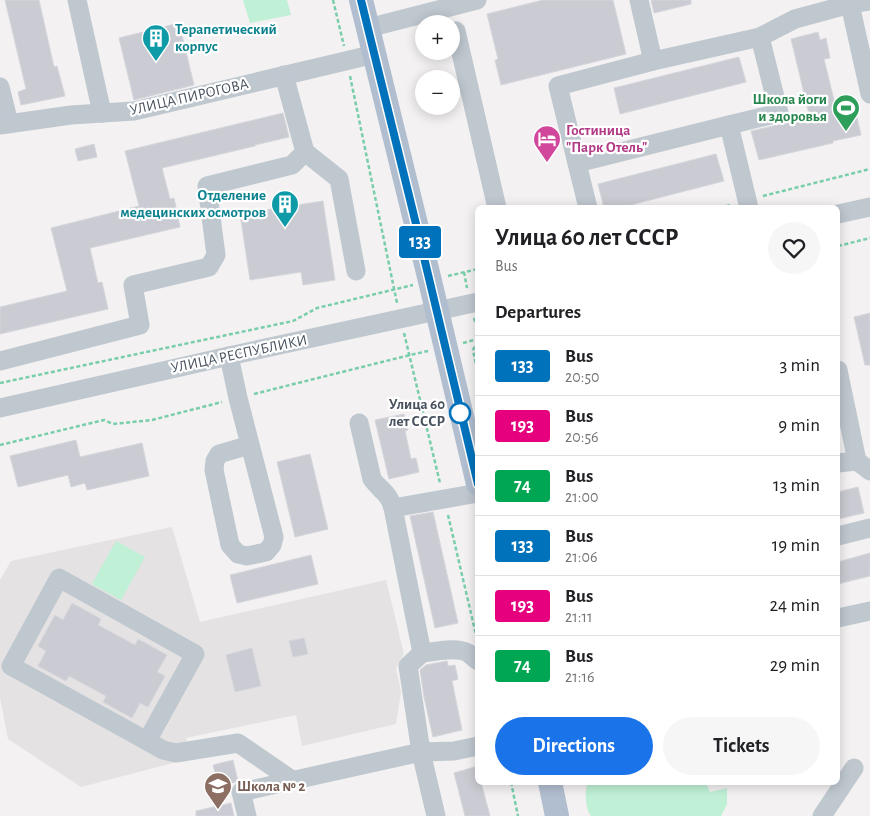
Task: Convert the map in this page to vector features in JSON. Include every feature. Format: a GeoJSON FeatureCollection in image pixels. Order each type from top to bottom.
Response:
{"type":"FeatureCollection","features":[{"type":"Feature","properties":{"kind":"main road"},"geometry":{"type":"LineString","coordinates":[[361,0],[475,472]]}},
{"type":"Feature","properties":{"kind":"main road"},"geometry":{"type":"LineString","coordinates":[[551,785],[557,816]]}},
{"type":"Feature","properties":{"kind":"street"},"geometry":{"type":"LineString","coordinates":[[77,0],[102,113]]}},
{"type":"Feature","properties":{"kind":"street"},"geometry":{"type":"LineString","coordinates":[[368,28],[477,0]]}},
{"type":"Feature","properties":{"kind":"street"},"geometry":{"type":"LineString","coordinates":[[639,0],[653,62]]}},
{"type":"Feature","properties":{"kind":"street"},"geometry":{"type":"LineString","coordinates":[[587,205],[558,86],[760,37],[795,19],[849,2],[870,1]]}},
{"type":"Feature","properties":{"kind":"street"},"geometry":{"type":"LineString","coordinates":[[849,2],[870,94]]}},
{"type":"Feature","properties":{"kind":"street"},"geometry":{"type":"LineString","coordinates":[[577,163],[779,113],[760,37]]}},
{"type":"Feature","properties":{"kind":"street"},"geometry":{"type":"LineString","coordinates":[[460,48],[496,205]]}},
{"type":"Feature","properties":{"kind":"street","name":"УЛИЦА ПИРОГОВА"},"geometry":{"type":"LineString","coordinates":[[4,124],[71,115],[134,111],[375,54]]}},
{"type":"Feature","properties":{"kind":"street"},"geometry":{"type":"LineString","coordinates":[[284,75],[305,152],[339,179],[356,271]]}},
{"type":"Feature","properties":{"kind":"street"},"geometry":{"type":"LineString","coordinates":[[0,87],[4,124]]}},
{"type":"Feature","properties":{"kind":"street"},"geometry":{"type":"LineString","coordinates":[[729,126],[748,204]]}},
{"type":"Feature","properties":{"kind":"street"},"geometry":{"type":"LineString","coordinates":[[0,361],[140,325],[133,285],[209,267],[216,255],[207,186],[292,166],[305,152]]}},
{"type":"Feature","properties":{"kind":"street"},"geometry":{"type":"LineString","coordinates":[[840,214],[870,207]]}},
{"type":"Feature","properties":{"kind":"street","name":"УЛИЦА РЕСПУБЛИКИ"},"geometry":{"type":"LineString","coordinates":[[0,408],[475,303]]}},
{"type":"Feature","properties":{"kind":"street"},"geometry":{"type":"LineString","coordinates":[[229,356],[274,537],[272,545],[266,552],[247,556],[238,554],[230,545],[214,470],[214,461],[219,454],[250,445]]}},
{"type":"Feature","properties":{"kind":"street"},"geometry":{"type":"LineString","coordinates":[[840,378],[863,466],[840,463]]}},
{"type":"Feature","properties":{"kind":"street"},"geometry":{"type":"LineString","coordinates":[[359,423],[372,479],[391,500],[422,653]]}},
{"type":"Feature","properties":{"kind":"street"},"geometry":{"type":"LineString","coordinates":[[393,508],[475,481]]}},
{"type":"Feature","properties":{"kind":"street"},"geometry":{"type":"LineString","coordinates":[[840,536],[870,528]]}},
{"type":"Feature","properties":{"kind":"street"},"geometry":{"type":"LineString","coordinates":[[147,741],[195,654],[59,578],[11,666],[163,750],[176,753],[238,744],[292,780]]}},
{"type":"Feature","properties":{"kind":"street"},"geometry":{"type":"LineString","coordinates":[[840,618],[870,610]]}},
{"type":"Feature","properties":{"kind":"street"},"geometry":{"type":"LineString","coordinates":[[436,816],[421,752],[408,666],[422,653],[461,650],[469,653],[475,658]]}},
{"type":"Feature","properties":{"kind":"street"},"geometry":{"type":"LineString","coordinates":[[247,816],[241,792],[421,752],[454,751],[475,747]]}},
{"type":"Feature","properties":{"kind":"street"},"geometry":{"type":"LineString","coordinates":[[822,816],[854,768]]}},
{"type":"Feature","properties":{"kind":"path"},"geometry":{"type":"LineString","coordinates":[[0,383],[293,320],[317,308],[394,290],[333,0]]}},
{"type":"Feature","properties":{"kind":"path"},"geometry":{"type":"LineString","coordinates":[[748,204],[870,169]]}},
{"type":"Feature","properties":{"kind":"path"},"geometry":{"type":"LineString","coordinates":[[840,246],[870,238]]}},
{"type":"Feature","properties":{"kind":"path"},"geometry":{"type":"LineString","coordinates":[[464,272],[475,270]]}},
{"type":"Feature","properties":{"kind":"path"},"geometry":{"type":"LineString","coordinates":[[475,346],[473,350],[475,360]]}},
{"type":"Feature","properties":{"kind":"path"},"geometry":{"type":"LineString","coordinates":[[0,445],[104,420],[114,424],[152,420],[410,354]]}},
{"type":"Feature","properties":{"kind":"path"},"geometry":{"type":"LineString","coordinates":[[512,785],[518,816]]}},
{"type":"Feature","properties":{"kind":"shaded area"},"geometry":{"type":"Polygon","coordinates":[[[172,527],[200,622],[386,580],[404,654],[396,668],[401,692],[396,724],[302,746],[296,715],[186,738],[188,759],[81,787],[8,739],[0,698],[0,580],[11,561],[172,527]]]}},
{"type":"Feature","properties":{"kind":"green space"},"geometry":{"type":"Polygon","coordinates":[[[243,0],[287,0],[291,15],[250,23],[243,0]]]}},
{"type":"Feature","properties":{"kind":"green space"},"geometry":{"type":"Polygon","coordinates":[[[116,541],[145,557],[121,600],[92,584],[116,541]]]}},
{"type":"Feature","properties":{"kind":"green space"},"geometry":{"type":"Polygon","coordinates":[[[587,785],[707,785],[710,792],[727,788],[727,804],[721,816],[591,816],[586,800],[587,785]]]}},
{"type":"Feature","properties":{"kind":"building"},"geometry":{"type":"Polygon","coordinates":[[[5,0],[39,0],[54,67],[57,66],[65,96],[21,105],[18,92],[26,89],[5,0]]]}},
{"type":"Feature","properties":{"kind":"building"},"geometry":{"type":"Polygon","coordinates":[[[543,0],[613,0],[626,54],[501,85],[495,60],[498,59],[487,14],[543,0]]]}},
{"type":"Feature","properties":{"kind":"building"},"geometry":{"type":"Polygon","coordinates":[[[651,0],[691,0],[691,4],[654,13],[651,0]]]}},
{"type":"Feature","properties":{"kind":"building","name":"Терапетический корпус"},"geometry":{"type":"Polygon","coordinates":[[[179,23],[194,85],[134,100],[119,38],[179,23]]]}},
{"type":"Feature","properties":{"kind":"building"},"geometry":{"type":"Polygon","coordinates":[[[818,32],[820,40],[826,38],[830,58],[824,59],[835,104],[853,100],[861,135],[759,160],[751,131],[782,124],[788,118],[809,114],[791,39],[818,32]]]}},
{"type":"Feature","properties":{"kind":"building"},"geometry":{"type":"Polygon","coordinates":[[[739,57],[746,82],[620,114],[614,88],[739,57]]]}},
{"type":"Feature","properties":{"kind":"building"},"geometry":{"type":"Polygon","coordinates":[[[283,113],[289,137],[162,168],[170,199],[174,198],[180,227],[90,248],[98,283],[102,282],[108,309],[0,334],[0,307],[67,291],[51,228],[139,206],[125,151],[283,113]]]}},
{"type":"Feature","properties":{"kind":"building"},"geometry":{"type":"Polygon","coordinates":[[[94,144],[97,157],[78,161],[75,149],[94,144]]]}},
{"type":"Feature","properties":{"kind":"building"},"geometry":{"type":"Polygon","coordinates":[[[716,154],[724,181],[631,205],[603,205],[598,184],[716,154]]]}},
{"type":"Feature","properties":{"kind":"building","name":"Отделение медецинских осмотров"},"geometry":{"type":"Polygon","coordinates":[[[323,201],[335,280],[303,285],[301,272],[250,280],[240,214],[323,201]]]}},
{"type":"Feature","properties":{"kind":"building"},"geometry":{"type":"Polygon","coordinates":[[[870,313],[870,365],[865,365],[854,317],[870,313]]]}},
{"type":"Feature","properties":{"kind":"building"},"geometry":{"type":"Polygon","coordinates":[[[404,414],[408,430],[405,431],[411,459],[416,458],[419,472],[389,479],[375,420],[404,414]]]}},
{"type":"Feature","properties":{"kind":"building"},"geometry":{"type":"Polygon","coordinates":[[[76,440],[80,457],[142,443],[149,476],[87,490],[85,483],[71,487],[68,475],[18,487],[10,456],[76,440]]]}},
{"type":"Feature","properties":{"kind":"building"},"geometry":{"type":"Polygon","coordinates":[[[310,454],[328,529],[295,537],[277,462],[310,454]]]}},
{"type":"Feature","properties":{"kind":"building"},"geometry":{"type":"Polygon","coordinates":[[[858,487],[864,513],[840,519],[840,492],[858,487]]]}},
{"type":"Feature","properties":{"kind":"building"},"geometry":{"type":"Polygon","coordinates":[[[433,512],[458,623],[435,628],[410,516],[433,512]]]}},
{"type":"Feature","properties":{"kind":"building"},"geometry":{"type":"Polygon","coordinates":[[[870,553],[870,576],[840,584],[840,561],[870,553]]]}},
{"type":"Feature","properties":{"kind":"building"},"geometry":{"type":"Polygon","coordinates":[[[311,555],[318,584],[237,603],[230,575],[311,555]]]}},
{"type":"Feature","properties":{"kind":"building"},"geometry":{"type":"Polygon","coordinates":[[[72,603],[101,619],[98,625],[135,645],[138,639],[167,655],[157,672],[165,676],[148,707],[140,703],[132,718],[103,702],[106,696],[69,676],[66,681],[38,666],[46,651],[38,646],[55,615],[63,620],[72,603]]]}},
{"type":"Feature","properties":{"kind":"building"},"geometry":{"type":"Polygon","coordinates":[[[304,638],[308,654],[293,657],[289,641],[304,638]]]}},
{"type":"Feature","properties":{"kind":"building"},"geometry":{"type":"Polygon","coordinates":[[[252,648],[261,686],[235,692],[226,655],[252,648]]]}},
{"type":"Feature","properties":{"kind":"building"},"geometry":{"type":"Polygon","coordinates":[[[447,661],[448,666],[455,665],[458,679],[452,681],[462,730],[433,737],[420,670],[426,665],[447,661]]]}},
{"type":"Feature","properties":{"kind":"building"},"geometry":{"type":"Polygon","coordinates":[[[233,760],[238,781],[225,785],[223,775],[216,777],[213,765],[233,760]]]}},
{"type":"Feature","properties":{"kind":"building"},"geometry":{"type":"Polygon","coordinates":[[[475,767],[475,785],[482,785],[490,816],[465,816],[454,773],[475,767]]]}},
{"type":"Feature","properties":{"kind":"building","name":"Школа № 2"},"geometry":{"type":"Polygon","coordinates":[[[231,803],[234,816],[196,816],[196,811],[231,803]]]}},
{"type":"Feature","properties":{"kind":"bus line","name":"133"},"geometry":{"type":"LineString","coordinates":[[361,0],[475,472]]}},
{"type":"Feature","properties":{"kind":"place","name":"Терапетический корпус"},"geometry":{"type":"Point","coordinates":[156,62]}},
{"type":"Feature","properties":{"kind":"place","name":"Школа йоги и здоровья"},"geometry":{"type":"Point","coordinates":[846,132]}},
{"type":"Feature","properties":{"kind":"place","name":"Гостиница \"Парк Отель\""},"geometry":{"type":"Point","coordinates":[547,163]}},
{"type":"Feature","properties":{"kind":"place","name":"Отделение медецинских осмотров"},"geometry":{"type":"Point","coordinates":[285,228]}},
{"type":"Feature","properties":{"kind":"place","name":"Улица 60 лет СССР"},"geometry":{"type":"Point","coordinates":[460,413]}},
{"type":"Feature","properties":{"kind":"place","name":"Школа № 2"},"geometry":{"type":"Point","coordinates":[218,810]}}]}
